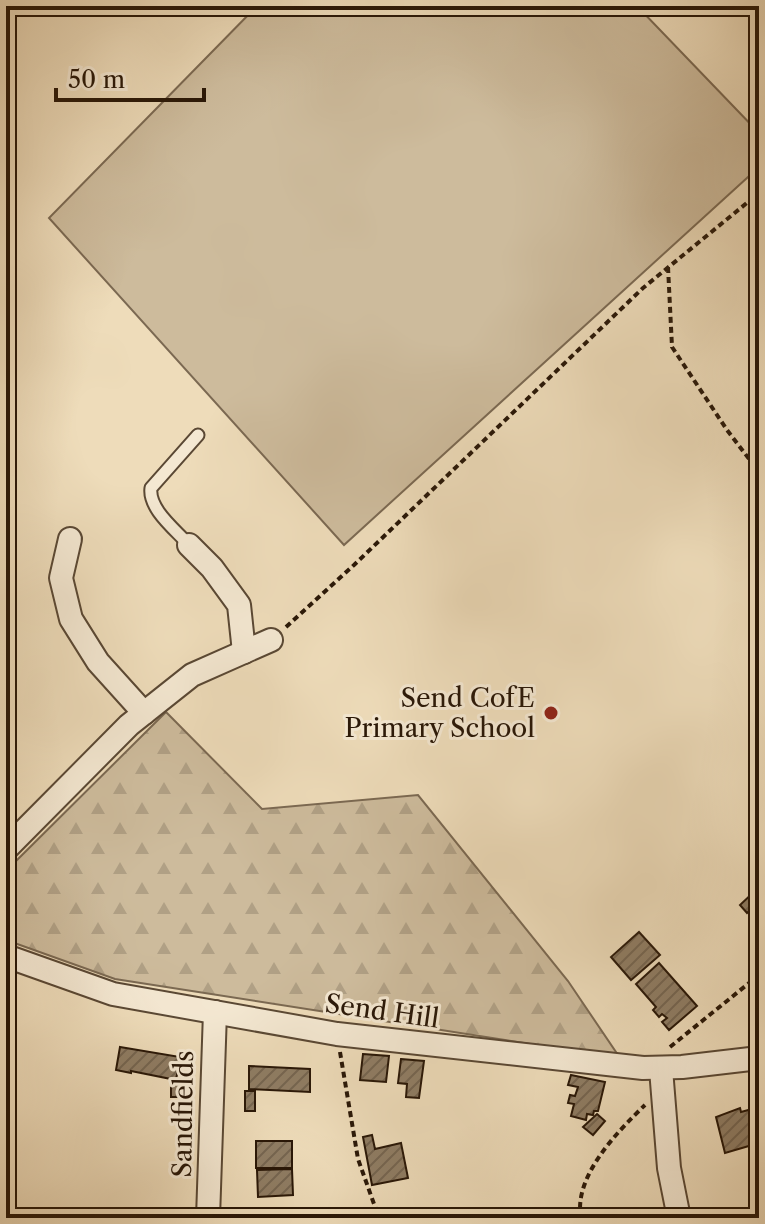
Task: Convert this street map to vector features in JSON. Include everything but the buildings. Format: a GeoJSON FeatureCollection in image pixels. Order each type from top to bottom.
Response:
{"type":"FeatureCollection","features":[{"type":"Feature","properties":{"kind":"street"},"geometry":{"type":"LineString","coordinates":[[70,539],[61,578],[71,619],[98,662],[144,713]]}},
{"type":"Feature","properties":{"kind":"street"},"geometry":{"type":"LineString","coordinates":[[189,545],[212,568],[239,605],[244,652]]}},
{"type":"Feature","properties":{"kind":"street"},"geometry":{"type":"LineString","coordinates":[[6,849],[144,713],[192,675],[271,640]]}},
{"type":"Feature","properties":{"kind":"street","name":"Send Hill"},"geometry":{"type":"LineString","coordinates":[[6,956],[113,994],[337,1034],[653,1082],[759,1058]]}},
{"type":"Feature","properties":{"kind":"street","name":"Sandfields"},"geometry":{"type":"LineString","coordinates":[[208,1218],[215,1012]]}},
{"type":"Feature","properties":{"kind":"street"},"geometry":{"type":"LineString","coordinates":[[653,1082],[679,1218]]}},
{"type":"Feature","properties":{"kind":"lane"},"geometry":{"type":"LineString","coordinates":[[189,545],[158,510],[150,496],[151,488],[198,435]]}},
{"type":"Feature","properties":{"kind":"path"},"geometry":{"type":"LineString","coordinates":[[271,640],[668,267],[759,193]]}},
{"type":"Feature","properties":{"kind":"path"},"geometry":{"type":"LineString","coordinates":[[668,267],[672,347],[759,472]]}},
{"type":"Feature","properties":{"kind":"path"},"geometry":{"type":"LineString","coordinates":[[581,1218],[579,1199],[593,1167],[653,1082],[759,975]]}},
{"type":"Feature","properties":{"kind":"path"},"geometry":{"type":"LineString","coordinates":[[337,1034],[358,1159],[379,1218]]}},
{"type":"Feature","properties":{"kind":"green space"},"geometry":{"type":"Polygon","coordinates":[[[257,6],[637,6],[759,133],[759,167],[344,545],[49,218],[257,6]]]}},
{"type":"Feature","properties":{"kind":"green space"},"geometry":{"type":"Polygon","coordinates":[[[166,712],[262,809],[418,795],[568,981],[620,1058],[115,979],[6,940],[6,871],[166,712]]]}},
{"type":"Feature","properties":{"kind":"place","name":"Send CofE Primary School"},"geometry":{"type":"Point","coordinates":[551,713]}}]}
